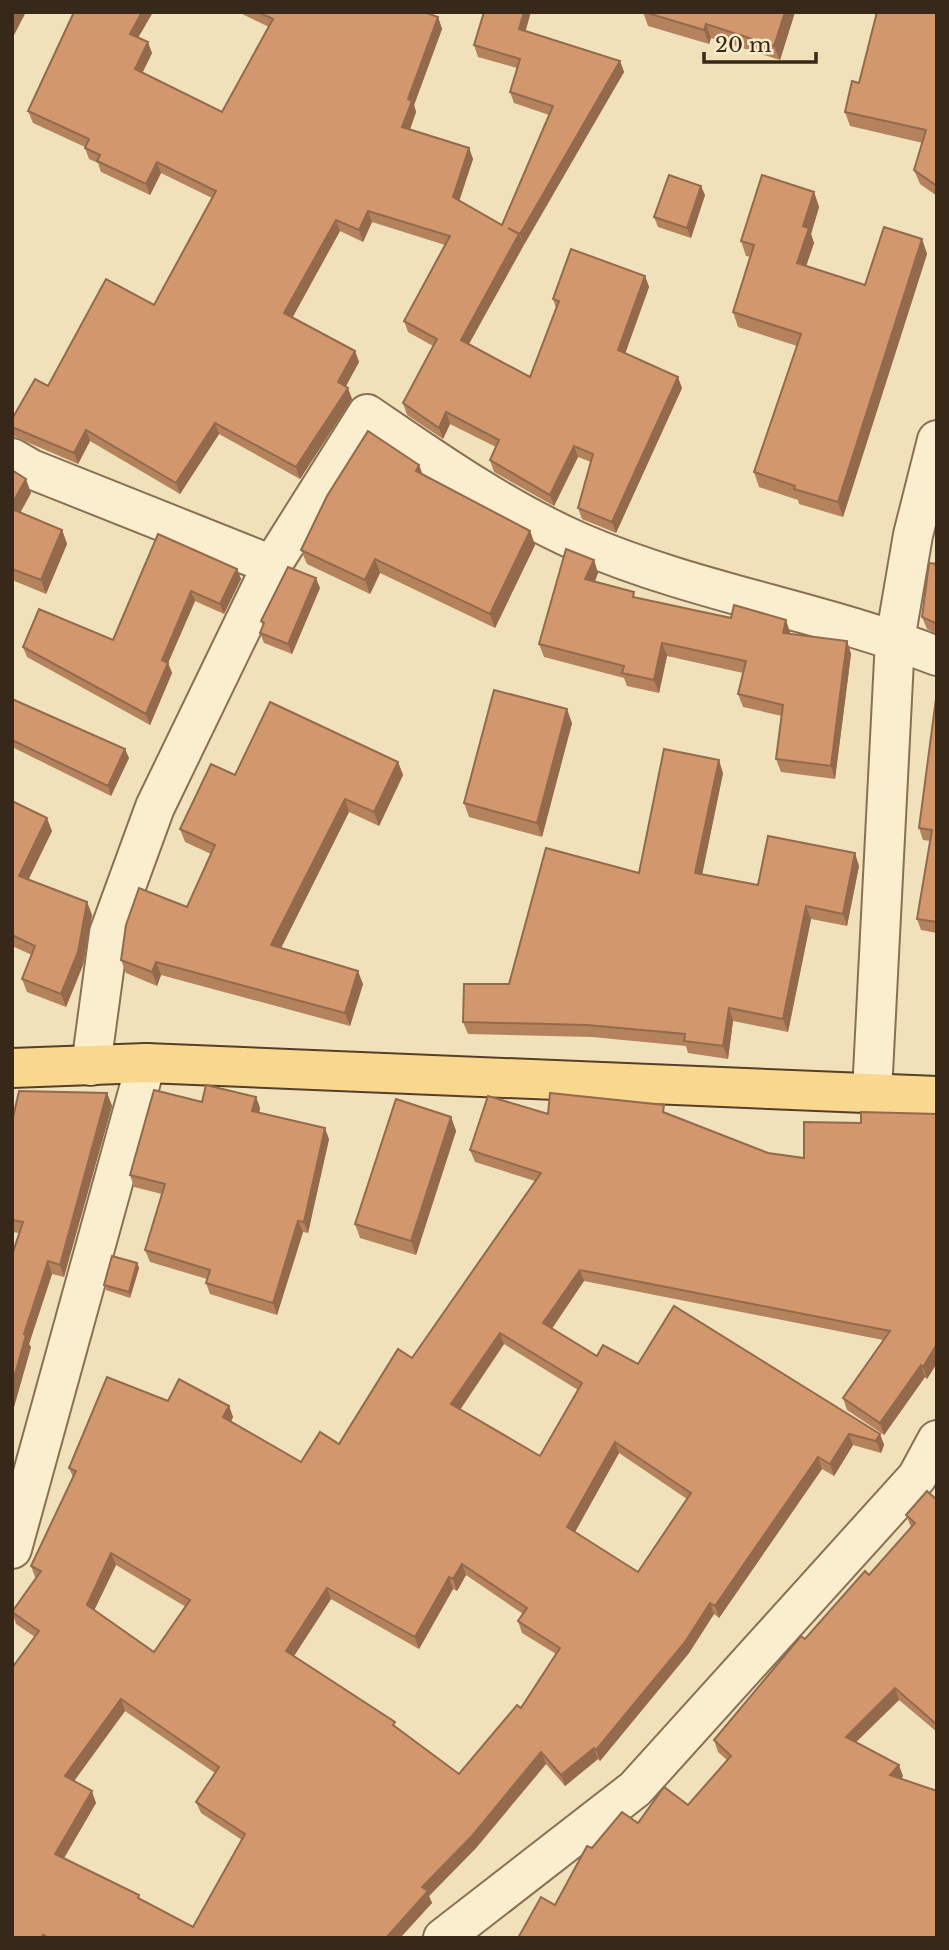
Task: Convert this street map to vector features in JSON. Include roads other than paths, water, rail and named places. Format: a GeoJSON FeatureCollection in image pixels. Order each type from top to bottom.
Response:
{"type":"FeatureCollection","features":[{"type":"Feature","properties":{"kind":"main road"},"geometry":{"type":"LineString","coordinates":[[12,1068],[146,1063],[937,1096]]}},
{"type":"Feature","properties":{"kind":"street"},"geometry":{"type":"LineString","coordinates":[[91,1066],[109,933],[155,807],[272,565],[367,414],[488,496],[582,543],[675,575],[895,640],[937,656]]}},
{"type":"Feature","properties":{"kind":"street"},"geometry":{"type":"LineString","coordinates":[[872,1093],[895,640],[914,535],[937,440]]}},
{"type":"Feature","properties":{"kind":"street"},"geometry":{"type":"LineString","coordinates":[[12,458],[272,565]]}},
{"type":"Feature","properties":{"kind":"street"},"geometry":{"type":"LineString","coordinates":[[12,1549],[146,1063]]}},
{"type":"Feature","properties":{"kind":"street"},"geometry":{"type":"LineString","coordinates":[[443,1938],[635,1789],[927,1485],[937,1440]]}}]}
